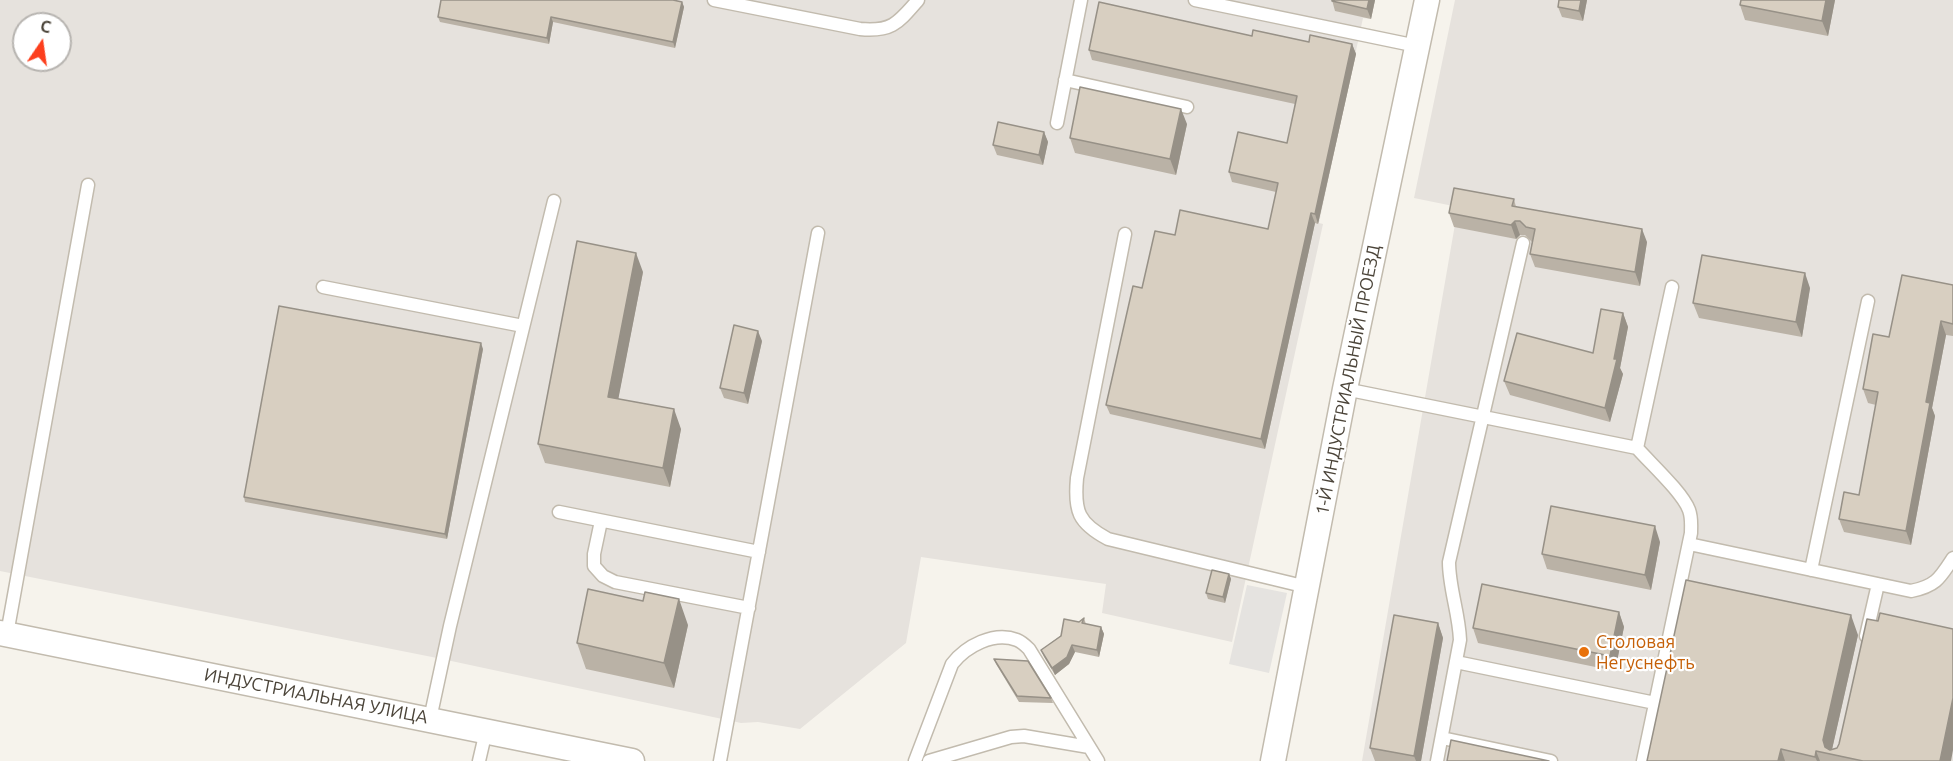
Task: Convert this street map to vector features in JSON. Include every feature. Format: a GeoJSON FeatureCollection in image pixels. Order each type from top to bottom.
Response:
{"type":"FeatureCollection","features":[{"type":"Feature","properties":{"kind":"street","name":"1-Й ИНДУСТРИАЛЬНЫЙ ПРОЕЗД"},"geometry":{"type":"LineString","coordinates":[[1273,761],[1345,389],[1427,0]]}},
{"type":"Feature","properties":{"kind":"street","name":"ИНДУСТРИАЛЬНАЯ УЛИЦА"},"geometry":{"type":"LineString","coordinates":[[4,634],[632,761]]}},
{"type":"Feature","properties":{"kind":"lane"},"geometry":{"type":"LineString","coordinates":[[714,0],[878,31],[903,18],[918,0]]}},
{"type":"Feature","properties":{"kind":"lane"},"geometry":{"type":"LineString","coordinates":[[1056,123],[1081,0]]}},
{"type":"Feature","properties":{"kind":"lane"},"geometry":{"type":"LineString","coordinates":[[1195,0],[1417,46]]}},
{"type":"Feature","properties":{"kind":"lane"},"geometry":{"type":"LineString","coordinates":[[1065,80],[1187,107]]}},
{"type":"Feature","properties":{"kind":"lane"},"geometry":{"type":"LineString","coordinates":[[4,634],[88,185]]}},
{"type":"Feature","properties":{"kind":"lane"},"geometry":{"type":"LineString","coordinates":[[430,719],[450,626],[554,201]]}},
{"type":"Feature","properties":{"kind":"lane"},"geometry":{"type":"LineString","coordinates":[[720,761],[818,233]]}},
{"type":"Feature","properties":{"kind":"lane"},"geometry":{"type":"LineString","coordinates":[[1125,234],[1077,478],[1075,497],[1080,515],[1090,529],[1108,539],[1307,587]]}},
{"type":"Feature","properties":{"kind":"lane"},"geometry":{"type":"LineString","coordinates":[[1437,761],[1456,662],[1460,628],[1449,575],[1449,562],[1523,243]]}},
{"type":"Feature","properties":{"kind":"lane"},"geometry":{"type":"LineString","coordinates":[[323,287],[523,326]]}},
{"type":"Feature","properties":{"kind":"lane"},"geometry":{"type":"LineString","coordinates":[[1637,448],[1672,287]]}},
{"type":"Feature","properties":{"kind":"lane"},"geometry":{"type":"LineString","coordinates":[[1811,570],[1868,301]]}},
{"type":"Feature","properties":{"kind":"lane"},"geometry":{"type":"LineString","coordinates":[[1345,389],[1637,448],[1681,496],[1688,507],[1691,519],[1689,544],[1643,761]]}},
{"type":"Feature","properties":{"kind":"lane"},"geometry":{"type":"LineString","coordinates":[[559,512],[759,552]]}},
{"type":"Feature","properties":{"kind":"lane"},"geometry":{"type":"LineString","coordinates":[[601,521],[594,554],[594,566],[603,576],[615,582],[749,608]]}},
{"type":"Feature","properties":{"kind":"lane"},"geometry":{"type":"LineString","coordinates":[[1689,544],[1911,591],[1927,588],[1939,580],[1953,558]]}},
{"type":"Feature","properties":{"kind":"lane"},"geometry":{"type":"LineString","coordinates":[[1863,651],[1878,584]]}},
{"type":"Feature","properties":{"kind":"lane"},"geometry":{"type":"LineString","coordinates":[[915,761],[952,664],[970,647],[995,638],[1019,640],[1029,649],[1098,761]]}},
{"type":"Feature","properties":{"kind":"lane"},"geometry":{"type":"LineString","coordinates":[[1456,662],[1655,703]]}},
{"type":"Feature","properties":{"kind":"lane"},"geometry":{"type":"LineString","coordinates":[[479,761],[486,731]]}},
{"type":"Feature","properties":{"kind":"lane"},"geometry":{"type":"LineString","coordinates":[[929,761],[1024,736],[1089,747]]}},
{"type":"Feature","properties":{"kind":"lane"},"geometry":{"type":"LineString","coordinates":[[1442,738],[1551,761]]}},
{"type":"Feature","properties":{"kind":"shaded area"},"geometry":{"type":"Polygon","coordinates":[[[0,0],[1375,0],[1371,19],[1363,18],[1319,223],[1323,224],[1232,642],[1102,613],[1106,584],[921,557],[906,643],[800,729],[758,722],[741,723],[442,659],[0,571],[0,0]]]}},
{"type":"Feature","properties":{"kind":"shaded area"},"geometry":{"type":"Polygon","coordinates":[[[1455,0],[1953,0],[1953,761],[1362,761],[1458,207],[1414,198],[1455,0]]]}},
{"type":"Feature","properties":{"kind":"shaded area"},"geometry":{"type":"Polygon","coordinates":[[[1247,585],[1287,593],[1269,673],[1229,664],[1247,585]]]}},
{"type":"Feature","properties":{"kind":"building"},"geometry":{"type":"Polygon","coordinates":[[[441,0],[673,0],[682,2],[673,42],[551,17],[547,38],[438,17],[441,0]]]}},
{"type":"Feature","properties":{"kind":"building"},"geometry":{"type":"Polygon","coordinates":[[[1332,0],[1369,0],[1367,9],[1332,0]]]}},
{"type":"Feature","properties":{"kind":"building"},"geometry":{"type":"Polygon","coordinates":[[[1559,0],[1581,0],[1579,11],[1558,7],[1559,0]]]}},
{"type":"Feature","properties":{"kind":"building"},"geometry":{"type":"Polygon","coordinates":[[[1741,0],[1826,0],[1822,21],[1740,5],[1741,0]]]}},
{"type":"Feature","properties":{"kind":"building"},"geometry":{"type":"Polygon","coordinates":[[[1099,2],[1252,36],[1253,30],[1309,42],[1310,35],[1352,44],[1315,214],[1311,213],[1261,439],[1106,405],[1133,286],[1142,288],[1155,231],[1175,235],[1180,210],[1268,229],[1278,183],[1229,172],[1238,132],[1287,143],[1297,96],[1089,50],[1099,2]]]}},
{"type":"Feature","properties":{"kind":"building"},"geometry":{"type":"Polygon","coordinates":[[[1080,87],[1181,109],[1170,159],[1070,138],[1080,87]]]}},
{"type":"Feature","properties":{"kind":"building"},"geometry":{"type":"Polygon","coordinates":[[[998,122],[1044,132],[1039,155],[993,145],[998,122]]]}},
{"type":"Feature","properties":{"kind":"building"},"geometry":{"type":"Polygon","coordinates":[[[1454,188],[1514,199],[1512,206],[1642,229],[1635,272],[1530,254],[1535,229],[1526,227],[1520,221],[1515,221],[1511,225],[1449,213],[1454,188]]]}},
{"type":"Feature","properties":{"kind":"building"},"geometry":{"type":"Polygon","coordinates":[[[577,241],[636,253],[608,397],[674,409],[663,468],[538,444],[577,241]]]}},
{"type":"Feature","properties":{"kind":"building"},"geometry":{"type":"Polygon","coordinates":[[[1702,255],[1805,273],[1796,322],[1693,303],[1702,255]]]}},
{"type":"Feature","properties":{"kind":"building"},"geometry":{"type":"Polygon","coordinates":[[[1902,275],[1953,285],[1953,324],[1941,321],[1926,402],[1930,403],[1906,531],[1839,519],[1844,492],[1859,495],[1878,392],[1863,389],[1873,334],[1889,337],[1902,275]]]}},
{"type":"Feature","properties":{"kind":"building"},"geometry":{"type":"Polygon","coordinates":[[[279,306],[481,343],[445,534],[244,497],[279,306]]]}},
{"type":"Feature","properties":{"kind":"building"},"geometry":{"type":"Polygon","coordinates":[[[1601,309],[1623,313],[1614,359],[1617,359],[1605,408],[1504,381],[1517,333],[1593,353],[1601,309]]]}},
{"type":"Feature","properties":{"kind":"building"},"geometry":{"type":"Polygon","coordinates":[[[734,325],[758,331],[744,393],[720,388],[734,325]]]}},
{"type":"Feature","properties":{"kind":"building"},"geometry":{"type":"Polygon","coordinates":[[[1551,506],[1655,526],[1645,575],[1542,554],[1551,506]]]}},
{"type":"Feature","properties":{"kind":"building"},"geometry":{"type":"Polygon","coordinates":[[[1212,570],[1229,574],[1223,597],[1206,593],[1212,570]]]}},
{"type":"Feature","properties":{"kind":"building"},"geometry":{"type":"Polygon","coordinates":[[[1686,580],[1851,615],[1823,740],[1825,747],[1830,750],[1837,748],[1839,744],[1867,619],[1878,621],[1880,613],[1953,629],[1953,698],[1940,761],[1863,761],[1816,751],[1815,757],[1781,749],[1778,761],[1647,761],[1686,580]]]}},
{"type":"Feature","properties":{"kind":"building"},"geometry":{"type":"Polygon","coordinates":[[[1482,584],[1619,612],[1610,656],[1473,628],[1482,584]]]}},
{"type":"Feature","properties":{"kind":"building"},"geometry":{"type":"Polygon","coordinates":[[[588,589],[643,601],[645,592],[679,599],[664,663],[577,643],[588,589]]]}},
{"type":"Feature","properties":{"kind":"building"},"geometry":{"type":"Polygon","coordinates":[[[1394,615],[1438,623],[1414,756],[1370,748],[1394,615]]]}},
{"type":"Feature","properties":{"kind":"building"},"geometry":{"type":"Polygon","coordinates":[[[1084,618],[1082,623],[1101,627],[1097,650],[1072,645],[1067,657],[1052,668],[1041,650],[1061,636],[1064,619],[1079,622],[1084,618]]]}},
{"type":"Feature","properties":{"kind":"building"},"geometry":{"type":"Polygon","coordinates":[[[994,659],[1028,661],[1051,698],[1017,696],[994,659]]]}},
{"type":"Feature","properties":{"kind":"building"},"geometry":{"type":"Polygon","coordinates":[[[1451,740],[1549,761],[1447,761],[1451,740]]]}},
{"type":"Feature","properties":{"kind":"place","name":"Столовая Негуснефть"},"geometry":{"type":"Point","coordinates":[1584,652]}}]}
